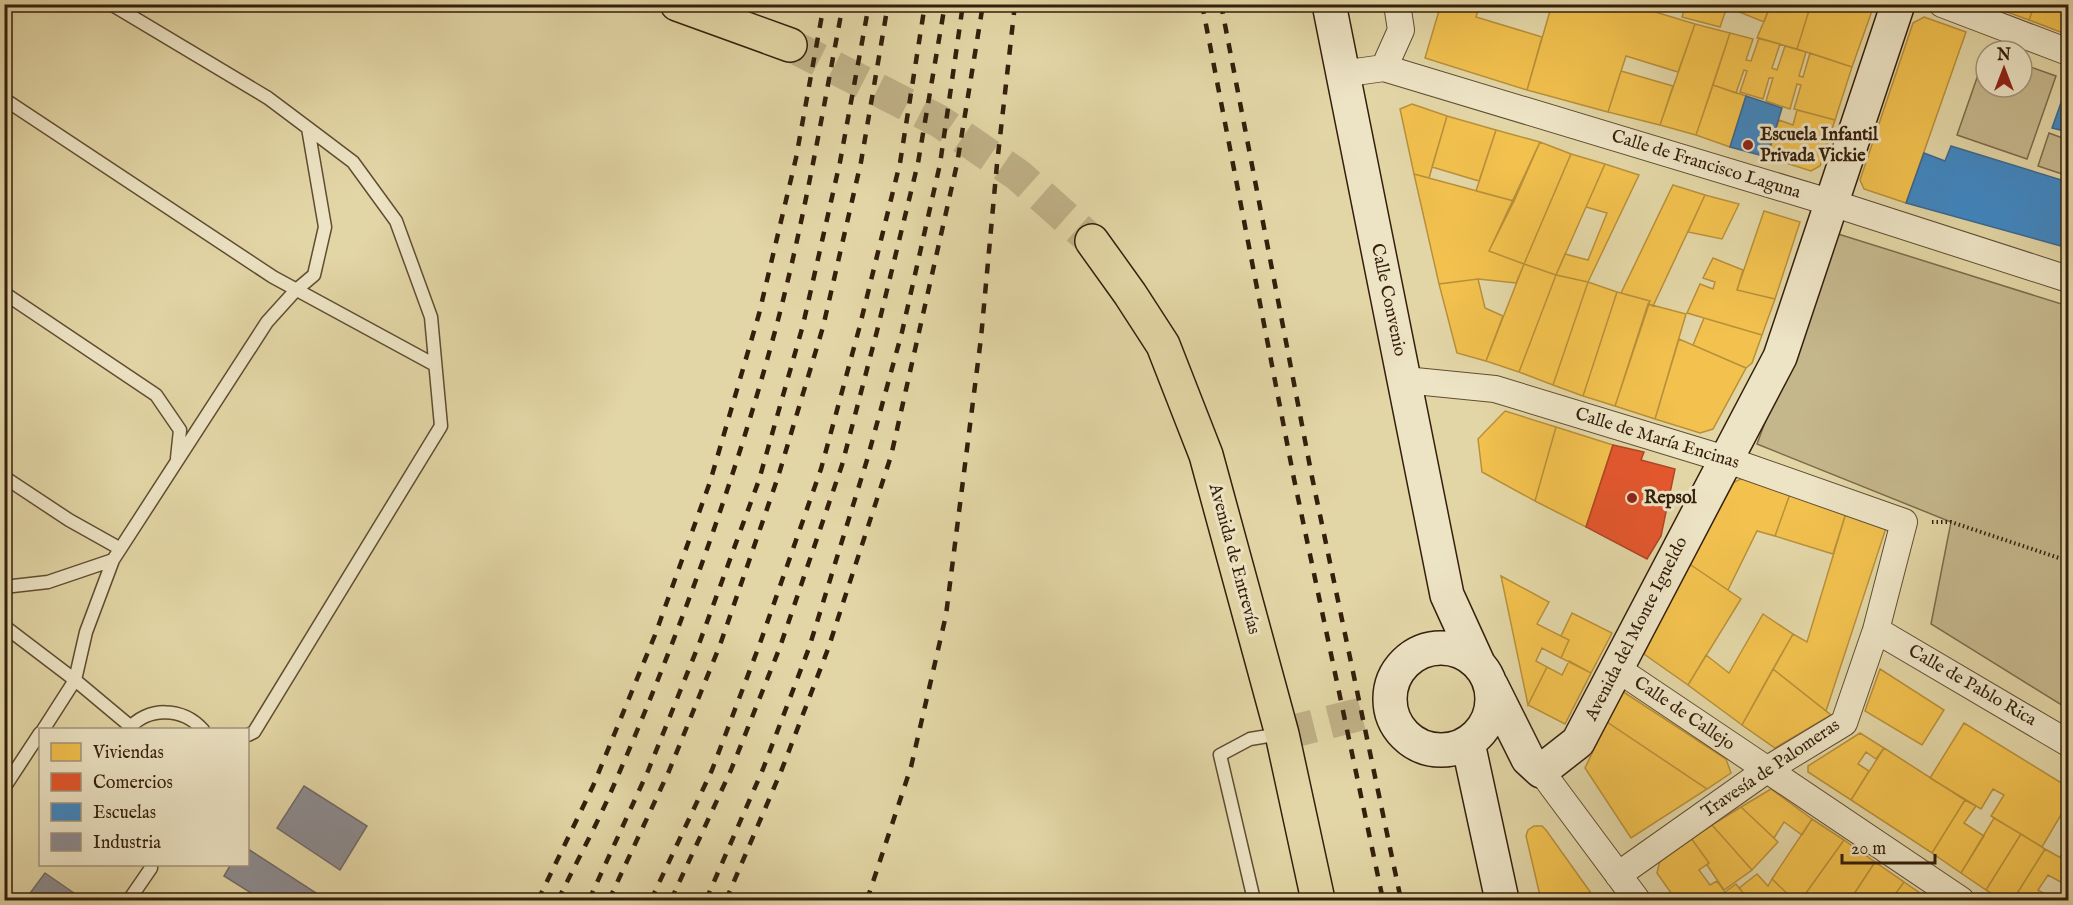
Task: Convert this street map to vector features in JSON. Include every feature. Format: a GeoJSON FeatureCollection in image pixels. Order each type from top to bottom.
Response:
{"type":"FeatureCollection","features":[{"type":"Feature","properties":{"kind":"main road"},"geometry":{"type":"LineString","coordinates":[[677,4],[790,45]]}},
{"type":"Feature","properties":{"kind":"main road","name":"Avenida de Entrevías"},"geometry":{"type":"LineString","coordinates":[[1092,241],[1163,345],[1202,444],[1282,734],[1318,900]]}},
{"type":"Feature","properties":{"kind":"street","name":"Calle Convenio"},"geometry":{"type":"LineString","coordinates":[[1329,4],[1341,74],[1447,595],[1485,674],[1535,765]]}},
{"type":"Feature","properties":{"kind":"street"},"geometry":{"type":"LineString","coordinates":[[1384,68],[1401,30],[1397,4]]}},
{"type":"Feature","properties":{"kind":"street","name":"Avenida del Monte Igueldo"},"geometry":{"type":"LineString","coordinates":[[1535,765],[1578,742],[1780,357],[1898,4]]}},
{"type":"Feature","properties":{"kind":"street"},"geometry":{"type":"LineString","coordinates":[[1942,4],[2068,52]]}},
{"type":"Feature","properties":{"kind":"street","name":"Calle de Francisco Laguna"},"geometry":{"type":"LineString","coordinates":[[1341,74],[1384,68],[1832,204],[2068,279]]}},
{"type":"Feature","properties":{"kind":"street","name":"Calle de María Encinas"},"geometry":{"type":"LineString","coordinates":[[1405,380],[1495,388],[1725,459],[1904,522]]}},
{"type":"Feature","properties":{"kind":"street","name":"Travesía de Palomeras"},"geometry":{"type":"LineString","coordinates":[[1618,875],[1768,769],[1844,723],[1876,630],[1904,522]]}},
{"type":"Feature","properties":{"kind":"street"},"geometry":{"type":"LineString","coordinates":[[1412,656],[1447,595]]}},
{"type":"Feature","properties":{"kind":"street","name":"Calle de Pablo Rica"},"geometry":{"type":"LineString","coordinates":[[1876,630],[2068,743]]}},
{"type":"Feature","properties":{"kind":"street"},"geometry":{"type":"LineString","coordinates":[[1417,745],[1434,750],[1451,749],[1471,740],[1485,727],[1492,699],[1485,674],[1464,652],[1447,647],[1429,648],[1412,656],[1401,665],[1393,678],[1389,693],[1389,707],[1394,723],[1404,736],[1417,745],[1457,770],[1479,799]]}},
{"type":"Feature","properties":{"kind":"street","name":"Calle de Callejo"},"geometry":{"type":"LineString","coordinates":[[1616,668],[1961,900]]}},
{"type":"Feature","properties":{"kind":"street"},"geometry":{"type":"LineString","coordinates":[[1471,740],[1535,765],[1637,900]]}},
{"type":"Feature","properties":{"kind":"street"},"geometry":{"type":"LineString","coordinates":[[1471,740],[1479,799],[1502,900]]}},
{"type":"Feature","properties":{"kind":"lane"},"geometry":{"type":"LineString","coordinates":[[111,4],[268,98],[353,162],[396,221],[431,317],[441,426],[254,732],[249,734]]}},
{"type":"Feature","properties":{"kind":"lane"},"geometry":{"type":"LineString","coordinates":[[4,99],[295,291],[435,365]]}},
{"type":"Feature","properties":{"kind":"lane"},"geometry":{"type":"LineString","coordinates":[[44,728],[75,680],[86,632],[119,548],[267,322],[295,291],[314,275],[325,227],[308,128]]}},
{"type":"Feature","properties":{"kind":"lane"},"geometry":{"type":"LineString","coordinates":[[4,293],[156,395],[180,430],[177,460]]}},
{"type":"Feature","properties":{"kind":"lane"},"geometry":{"type":"LineString","coordinates":[[4,477],[69,520],[119,548]]}},
{"type":"Feature","properties":{"kind":"lane"},"geometry":{"type":"LineString","coordinates":[[4,587],[48,582],[113,560]]}},
{"type":"Feature","properties":{"kind":"lane"},"geometry":{"type":"LineString","coordinates":[[4,626],[75,680],[129,728],[142,718],[157,712],[172,712],[186,716],[202,728]]}},
{"type":"Feature","properties":{"kind":"lane"},"geometry":{"type":"LineString","coordinates":[[1254,900],[1220,755],[1250,739],[1282,734]]}},
{"type":"Feature","properties":{"kind":"lane"},"geometry":{"type":"LineString","coordinates":[[4,788],[39,736]]}},
{"type":"Feature","properties":{"kind":"lane"},"geometry":{"type":"LineString","coordinates":[[129,900],[151,866]]}},
{"type":"Feature","properties":{"kind":"path"},"geometry":{"type":"LineString","coordinates":[[1904,522],[1951,522],[2068,561]]}},
{"type":"Feature","properties":{"kind":"shaded area"},"geometry":{"type":"Polygon","coordinates":[[[2034,68],[2056,76],[2027,159],[1957,135],[1974,86],[1974,99],[2034,99],[2034,68]]]}},
{"type":"Feature","properties":{"kind":"shaded area"},"geometry":{"type":"Polygon","coordinates":[[[2049,133],[2068,140],[2068,176],[2038,166],[2049,133]]]}},
{"type":"Feature","properties":{"kind":"shaded area"},"geometry":{"type":"Polygon","coordinates":[[[1835,233],[2068,306],[2068,709],[1931,624],[1951,522],[1757,444],[1835,233]]]}},
{"type":"Feature","properties":{"kind":"building: Viviendas"},"geometry":{"type":"Polygon","coordinates":[[[1441,4],[1480,4],[1476,17],[1542,37],[1527,90],[1425,58],[1441,4]]]}},
{"type":"Feature","properties":{"kind":"building: Viviendas"},"geometry":{"type":"Polygon","coordinates":[[[1552,4],[1629,4],[1695,24],[1678,72],[1626,56],[1608,112],[1527,90],[1552,4]]]}},
{"type":"Feature","properties":{"kind":"building: Viviendas"},"geometry":{"type":"Polygon","coordinates":[[[1686,4],[1728,4],[1720,27],[1682,17],[1686,4]]]}},
{"type":"Feature","properties":{"kind":"building: Viviendas"},"geometry":{"type":"Polygon","coordinates":[[[1728,4],[1771,4],[1764,22],[1727,7],[1728,4]]]}},
{"type":"Feature","properties":{"kind":"building: Viviendas"},"geometry":{"type":"Polygon","coordinates":[[[1771,4],[1811,4],[1797,49],[1757,38],[1771,4]]]}},
{"type":"Feature","properties":{"kind":"building: Viviendas"},"geometry":{"type":"Polygon","coordinates":[[[1811,4],[1871,4],[1873,8],[1852,67],[1797,49],[1811,4]]]}},
{"type":"Feature","properties":{"kind":"building: Viviendas"},"geometry":{"type":"Polygon","coordinates":[[[1985,4],[2035,4],[2029,20],[1985,4]]]}},
{"type":"Feature","properties":{"kind":"building: Viviendas"},"geometry":{"type":"Polygon","coordinates":[[[2035,4],[2068,4],[2068,35],[2029,20],[2035,4]]]}},
{"type":"Feature","properties":{"kind":"building: Viviendas"},"geometry":{"type":"Polygon","coordinates":[[[1924,17],[1966,32],[1906,203],[1864,189],[1860,180],[1913,23],[1924,17]]]}},
{"type":"Feature","properties":{"kind":"building: Viviendas"},"geometry":{"type":"Polygon","coordinates":[[[1695,24],[1730,33],[1696,135],[1660,125],[1695,24]]]}},
{"type":"Feature","properties":{"kind":"building: Viviendas"},"geometry":{"type":"Polygon","coordinates":[[[1730,33],[1753,39],[1746,60],[1751,61],[1759,38],[1780,44],[1772,68],[1777,70],[1785,46],[1806,52],[1799,76],[1803,77],[1810,53],[1852,67],[1835,120],[1794,109],[1801,85],[1797,84],[1790,109],[1766,101],[1773,78],[1769,78],[1763,99],[1740,92],[1747,71],[1744,70],[1736,93],[1713,85],[1730,33]]]}},
{"type":"Feature","properties":{"kind":"building: Viviendas"},"geometry":{"type":"Polygon","coordinates":[[[1621,71],[1673,86],[1660,125],[1608,112],[1621,71]]]}},
{"type":"Feature","properties":{"kind":"building: Viviendas"},"geometry":{"type":"Polygon","coordinates":[[[1713,85],[1746,96],[1730,147],[1696,135],[1713,85]]]}},
{"type":"Feature","properties":{"kind":"building: Viviendas"},"geometry":{"type":"Polygon","coordinates":[[[1412,104],[1447,116],[1429,178],[1414,174],[1400,109],[1412,104]]]}},
{"type":"Feature","properties":{"kind":"building: Viviendas"},"geometry":{"type":"Polygon","coordinates":[[[1797,110],[1835,120],[1820,166],[1811,171],[1767,157],[1779,120],[1793,125],[1797,110]]]}},
{"type":"Feature","properties":{"kind":"building: Viviendas"},"geometry":{"type":"Polygon","coordinates":[[[1447,116],[1496,130],[1479,181],[1432,167],[1447,116]]]}},
{"type":"Feature","properties":{"kind":"building: Viviendas"},"geometry":{"type":"Polygon","coordinates":[[[1496,130],[1540,142],[1514,201],[1476,191],[1496,130]]]}},
{"type":"Feature","properties":{"kind":"building: Viviendas"},"geometry":{"type":"Polygon","coordinates":[[[1540,142],[1571,154],[1524,264],[1489,251],[1540,142]]]}},
{"type":"Feature","properties":{"kind":"building: Viviendas"},"geometry":{"type":"Polygon","coordinates":[[[1571,154],[1605,164],[1556,275],[1524,264],[1571,154]]]}},
{"type":"Feature","properties":{"kind":"building: Viviendas"},"geometry":{"type":"Polygon","coordinates":[[[1605,164],[1639,175],[1588,282],[1556,275],[1565,254],[1588,260],[1607,213],[1586,207],[1605,164]]]}},
{"type":"Feature","properties":{"kind":"building: Viviendas"},"geometry":{"type":"Polygon","coordinates":[[[1414,174],[1514,201],[1489,251],[1524,264],[1516,283],[1478,279],[1439,284],[1414,174]]]}},
{"type":"Feature","properties":{"kind":"building: Viviendas"},"geometry":{"type":"Polygon","coordinates":[[[1673,185],[1705,195],[1653,306],[1648,304],[1650,301],[1621,293],[1673,185]]]}},
{"type":"Feature","properties":{"kind":"building: Viviendas"},"geometry":{"type":"Polygon","coordinates":[[[1705,195],[1739,204],[1722,239],[1688,232],[1705,195]]]}},
{"type":"Feature","properties":{"kind":"building: Viviendas"},"geometry":{"type":"Polygon","coordinates":[[[1764,211],[1800,222],[1775,299],[1737,290],[1764,211]]]}},
{"type":"Feature","properties":{"kind":"building: Viviendas"},"geometry":{"type":"Polygon","coordinates":[[[1713,258],[1743,270],[1737,290],[1775,299],[1762,335],[1687,313],[1700,284],[1713,289],[1715,282],[1703,278],[1713,258]]]}},
{"type":"Feature","properties":{"kind":"building: Viviendas"},"geometry":{"type":"Polygon","coordinates":[[[1524,264],[1556,275],[1519,372],[1486,361],[1524,264]]]}},
{"type":"Feature","properties":{"kind":"building: Viviendas"},"geometry":{"type":"Polygon","coordinates":[[[1556,275],[1588,282],[1553,385],[1519,372],[1556,275]]]}},
{"type":"Feature","properties":{"kind":"building: Viviendas"},"geometry":{"type":"Polygon","coordinates":[[[1478,279],[1485,308],[1503,316],[1486,361],[1457,353],[1439,284],[1478,279]]]}},
{"type":"Feature","properties":{"kind":"building: Viviendas"},"geometry":{"type":"Polygon","coordinates":[[[1588,282],[1617,292],[1583,396],[1553,385],[1588,282]]]}},
{"type":"Feature","properties":{"kind":"building: Viviendas"},"geometry":{"type":"Polygon","coordinates":[[[1617,292],[1650,301],[1615,406],[1583,396],[1617,292]]]}},
{"type":"Feature","properties":{"kind":"building: Viviendas"},"geometry":{"type":"Polygon","coordinates":[[[1648,304],[1686,314],[1655,419],[1615,406],[1648,304]]]}},
{"type":"Feature","properties":{"kind":"building: Viviendas"},"geometry":{"type":"Polygon","coordinates":[[[1704,318],[1762,335],[1752,363],[1746,368],[1693,345],[1704,318]]]}},
{"type":"Feature","properties":{"kind":"building: Viviendas"},"geometry":{"type":"Polygon","coordinates":[[[1679,339],[1746,368],[1713,429],[1700,433],[1655,419],[1679,339]]]}},
{"type":"Feature","properties":{"kind":"building: Viviendas"},"geometry":{"type":"Polygon","coordinates":[[[1505,411],[1556,427],[1535,501],[1482,472],[1478,439],[1505,411]]]}},
{"type":"Feature","properties":{"kind":"building: Viviendas"},"geometry":{"type":"Polygon","coordinates":[[[1556,427],[1613,445],[1586,527],[1535,501],[1556,427]]]}},
{"type":"Feature","properties":{"kind":"building: Viviendas"},"geometry":{"type":"Polygon","coordinates":[[[1745,477],[1790,494],[1775,536],[1757,531],[1728,590],[1688,563],[1728,485],[1745,477]]]}},
{"type":"Feature","properties":{"kind":"building: Viviendas"},"geometry":{"type":"Polygon","coordinates":[[[1790,494],[1846,513],[1833,554],[1775,536],[1790,494]]]}},
{"type":"Feature","properties":{"kind":"building: Viviendas"},"geometry":{"type":"Polygon","coordinates":[[[1846,513],[1886,528],[1826,711],[1773,669],[1793,634],[1807,642],[1846,513]]]}},
{"type":"Feature","properties":{"kind":"building: Viviendas"},"geometry":{"type":"Polygon","coordinates":[[[1688,563],[1741,599],[1688,685],[1644,654],[1688,563]]]}},
{"type":"Feature","properties":{"kind":"building: Viviendas"},"geometry":{"type":"Polygon","coordinates":[[[1501,576],[1549,602],[1537,624],[1569,640],[1561,658],[1542,648],[1536,661],[1547,667],[1528,705],[1501,576]]]}},
{"type":"Feature","properties":{"kind":"building: Viviendas"},"geometry":{"type":"Polygon","coordinates":[[[1572,613],[1612,633],[1591,673],[1561,658],[1569,640],[1561,636],[1572,613]]]}},
{"type":"Feature","properties":{"kind":"building: Viviendas"},"geometry":{"type":"Polygon","coordinates":[[[1763,614],[1793,634],[1742,725],[1688,685],[1706,655],[1729,673],[1763,614]]]}},
{"type":"Feature","properties":{"kind":"building: Viviendas"},"geometry":{"type":"Polygon","coordinates":[[[1569,661],[1591,673],[1565,724],[1528,705],[1547,667],[1562,675],[1569,661]]]}},
{"type":"Feature","properties":{"kind":"building: Viviendas"},"geometry":{"type":"Polygon","coordinates":[[[1773,669],[1831,715],[1775,748],[1742,725],[1773,669]]]}},
{"type":"Feature","properties":{"kind":"building: Viviendas"},"geometry":{"type":"Polygon","coordinates":[[[1880,669],[1944,710],[1922,745],[1865,711],[1880,669]]]}},
{"type":"Feature","properties":{"kind":"building: Viviendas"},"geometry":{"type":"Polygon","coordinates":[[[1622,691],[1726,759],[1731,773],[1707,789],[1607,722],[1622,691]]]}},
{"type":"Feature","properties":{"kind":"building: Viviendas"},"geometry":{"type":"Polygon","coordinates":[[[1607,722],[1707,789],[1631,838],[1585,768],[1607,722]]]}},
{"type":"Feature","properties":{"kind":"building: Viviendas"},"geometry":{"type":"Polygon","coordinates":[[[1964,723],[2068,787],[2068,803],[2042,847],[1991,816],[2004,795],[1993,789],[1981,809],[1930,778],[1964,723]]]}},
{"type":"Feature","properties":{"kind":"building: Viviendas"},"geometry":{"type":"Polygon","coordinates":[[[1860,733],[1884,748],[1876,759],[1866,752],[1858,764],[1869,771],[1851,800],[1808,772],[1808,766],[1860,733]]]}},
{"type":"Feature","properties":{"kind":"building: Viviendas"},"geometry":{"type":"Polygon","coordinates":[[[1884,748],[1965,800],[1932,853],[1851,800],[1884,748]]]}},
{"type":"Feature","properties":{"kind":"building: Viviendas"},"geometry":{"type":"Polygon","coordinates":[[[1771,789],[1812,819],[1802,835],[1784,822],[1774,838],[1741,807],[1771,789]]]}},
{"type":"Feature","properties":{"kind":"building: Viviendas"},"geometry":{"type":"Polygon","coordinates":[[[1965,800],[1976,806],[1964,823],[1984,836],[1961,873],[1932,853],[1965,800]]]}},
{"type":"Feature","properties":{"kind":"building: Viviendas"},"geometry":{"type":"Polygon","coordinates":[[[1741,807],[1778,842],[1752,870],[1712,825],[1741,807]]]}},
{"type":"Feature","properties":{"kind":"building: Viviendas"},"geometry":{"type":"Polygon","coordinates":[[[1994,818],[2021,834],[1986,890],[1961,873],[1994,818]]]}},
{"type":"Feature","properties":{"kind":"building: Viviendas"},"geometry":{"type":"Polygon","coordinates":[[[1812,819],[1844,840],[1801,900],[1794,900],[1772,879],[1812,819]]]}},
{"type":"Feature","properties":{"kind":"building: Viviendas"},"geometry":{"type":"Polygon","coordinates":[[[1712,825],[1752,870],[1724,890],[1707,865],[1709,863],[1691,838],[1712,825]]]}},
{"type":"Feature","properties":{"kind":"building: Viviendas"},"geometry":{"type":"Polygon","coordinates":[[[1534,826],[1542,826],[1546,830],[1596,900],[1541,900],[1526,836],[1528,830],[1534,826]]]}},
{"type":"Feature","properties":{"kind":"building: Viviendas"},"geometry":{"type":"Polygon","coordinates":[[[2021,834],[2045,849],[2013,900],[2002,900],[1986,890],[2021,834]]]}},
{"type":"Feature","properties":{"kind":"building: Viviendas"},"geometry":{"type":"Polygon","coordinates":[[[1691,838],[1709,863],[1699,870],[1710,885],[1717,881],[1725,892],[1713,900],[1676,900],[1657,873],[1660,860],[1691,838]]]}},
{"type":"Feature","properties":{"kind":"building: Viviendas"},"geometry":{"type":"Polygon","coordinates":[[[1844,840],[1875,862],[1850,900],[1801,900],[1844,840]]]}},
{"type":"Feature","properties":{"kind":"building: Viviendas"},"geometry":{"type":"Polygon","coordinates":[[[2068,843],[2068,862],[2060,857],[2068,843]]]}},
{"type":"Feature","properties":{"kind":"building: Viviendas"},"geometry":{"type":"Polygon","coordinates":[[[2045,849],[2068,862],[2068,886],[2048,875],[2038,890],[2054,900],[2013,900],[2045,849]]]}},
{"type":"Feature","properties":{"kind":"building: Viviendas"},"geometry":{"type":"Polygon","coordinates":[[[1875,862],[1904,882],[1891,900],[1850,900],[1875,862]]]}},
{"type":"Feature","properties":{"kind":"building: Viviendas"},"geometry":{"type":"Polygon","coordinates":[[[1757,874],[1768,886],[1772,879],[1794,900],[1749,900],[1739,888],[1757,874]]]}},
{"type":"Feature","properties":{"kind":"building: Viviendas"},"geometry":{"type":"Polygon","coordinates":[[[1904,882],[1930,900],[1891,900],[1904,882]]]}},
{"type":"Feature","properties":{"kind":"building: Viviendas"},"geometry":{"type":"Polygon","coordinates":[[[1736,884],[1749,900],[1713,900],[1725,892],[1736,884]]]}},
{"type":"Feature","properties":{"kind":"building: Comercios","name":"Repsol"},"geometry":{"type":"Polygon","coordinates":[[[1613,445],[1644,452],[1641,460],[1675,469],[1661,536],[1647,559],[1586,527],[1613,445]]]}},
{"type":"Feature","properties":{"kind":"building: Escuelas"},"geometry":{"type":"Polygon","coordinates":[[[2068,83],[2068,132],[2052,128],[2068,83]]]}},
{"type":"Feature","properties":{"kind":"building: Escuelas"},"geometry":{"type":"Polygon","coordinates":[[[1746,96],[1782,108],[1767,157],[1730,147],[1746,96]]]}},
{"type":"Feature","properties":{"kind":"building: Escuelas"},"geometry":{"type":"Polygon","coordinates":[[[1951,146],[2068,182],[2068,248],[1906,203],[1924,153],[1945,161],[1951,146]]]}},
{"type":"Feature","properties":{"kind":"building: Industria"},"geometry":{"type":"Polygon","coordinates":[[[304,786],[367,826],[340,870],[277,828],[304,786]]]}},
{"type":"Feature","properties":{"kind":"building: Industria"},"geometry":{"type":"Polygon","coordinates":[[[249,850],[327,900],[262,900],[224,876],[230,866],[249,866],[249,850]]]}},
{"type":"Feature","properties":{"kind":"building: Industria"},"geometry":{"type":"Polygon","coordinates":[[[45,873],[84,900],[25,900],[45,873]]]}},
{"type":"Feature","properties":{"kind":"tunnel"},"geometry":{"type":"LineString","coordinates":[[790,45],[939,121],[1018,175],[1092,241]]}},
{"type":"Feature","properties":{"kind":"tunnel"},"geometry":{"type":"LineString","coordinates":[[1282,734],[1389,707]]}},
{"type":"Feature","properties":{"kind":"railway"},"geometry":{"type":"LineString","coordinates":[[538,900],[593,786],[655,635],[710,482],[759,314],[796,158],[824,4]]}},
{"type":"Feature","properties":{"kind":"railway"},"geometry":{"type":"LineString","coordinates":[[558,900],[610,794],[635,736],[681,620],[724,501],[761,381],[797,242],[843,4]]}},
{"type":"Feature","properties":{"kind":"railway"},"geometry":{"type":"LineString","coordinates":[[589,900],[648,771],[699,644],[759,480],[803,325],[840,162],[869,4]]}},
{"type":"Feature","properties":{"kind":"railway"},"geometry":{"type":"LineString","coordinates":[[609,900],[669,771],[720,645],[778,477],[823,327],[861,162],[888,4]]}},
{"type":"Feature","properties":{"kind":"railway"},"geometry":{"type":"LineString","coordinates":[[651,900],[712,770],[759,646],[821,469],[900,163],[925,4]]}},
{"type":"Feature","properties":{"kind":"railway"},"geometry":{"type":"LineString","coordinates":[[671,900],[731,770],[780,647],[842,465],[918,163],[945,4]]}},
{"type":"Feature","properties":{"kind":"railway"},"geometry":{"type":"LineString","coordinates":[[706,900],[763,769],[809,648],[867,460],[902,332],[940,164],[963,4]]}},
{"type":"Feature","properties":{"kind":"railway"},"geometry":{"type":"LineString","coordinates":[[726,900],[782,769],[828,649],[891,456],[957,164],[983,4]]}},
{"type":"Feature","properties":{"kind":"railway"},"geometry":{"type":"LineString","coordinates":[[867,900],[911,767],[946,615],[981,338],[1015,4]]}},
{"type":"Feature","properties":{"kind":"railway"},"geometry":{"type":"LineString","coordinates":[[1202,4],[1294,479],[1383,900]]}},
{"type":"Feature","properties":{"kind":"railway"},"geometry":{"type":"LineString","coordinates":[[1221,4],[1312,477],[1401,900]]}},
{"type":"Feature","properties":{"kind":"place","name":"Escuela Infantil Privada Vickie"},"geometry":{"type":"Point","coordinates":[1748,145]}},
{"type":"Feature","properties":{"kind":"place","name":"Repsol"},"geometry":{"type":"Point","coordinates":[1632,498]}}]}
